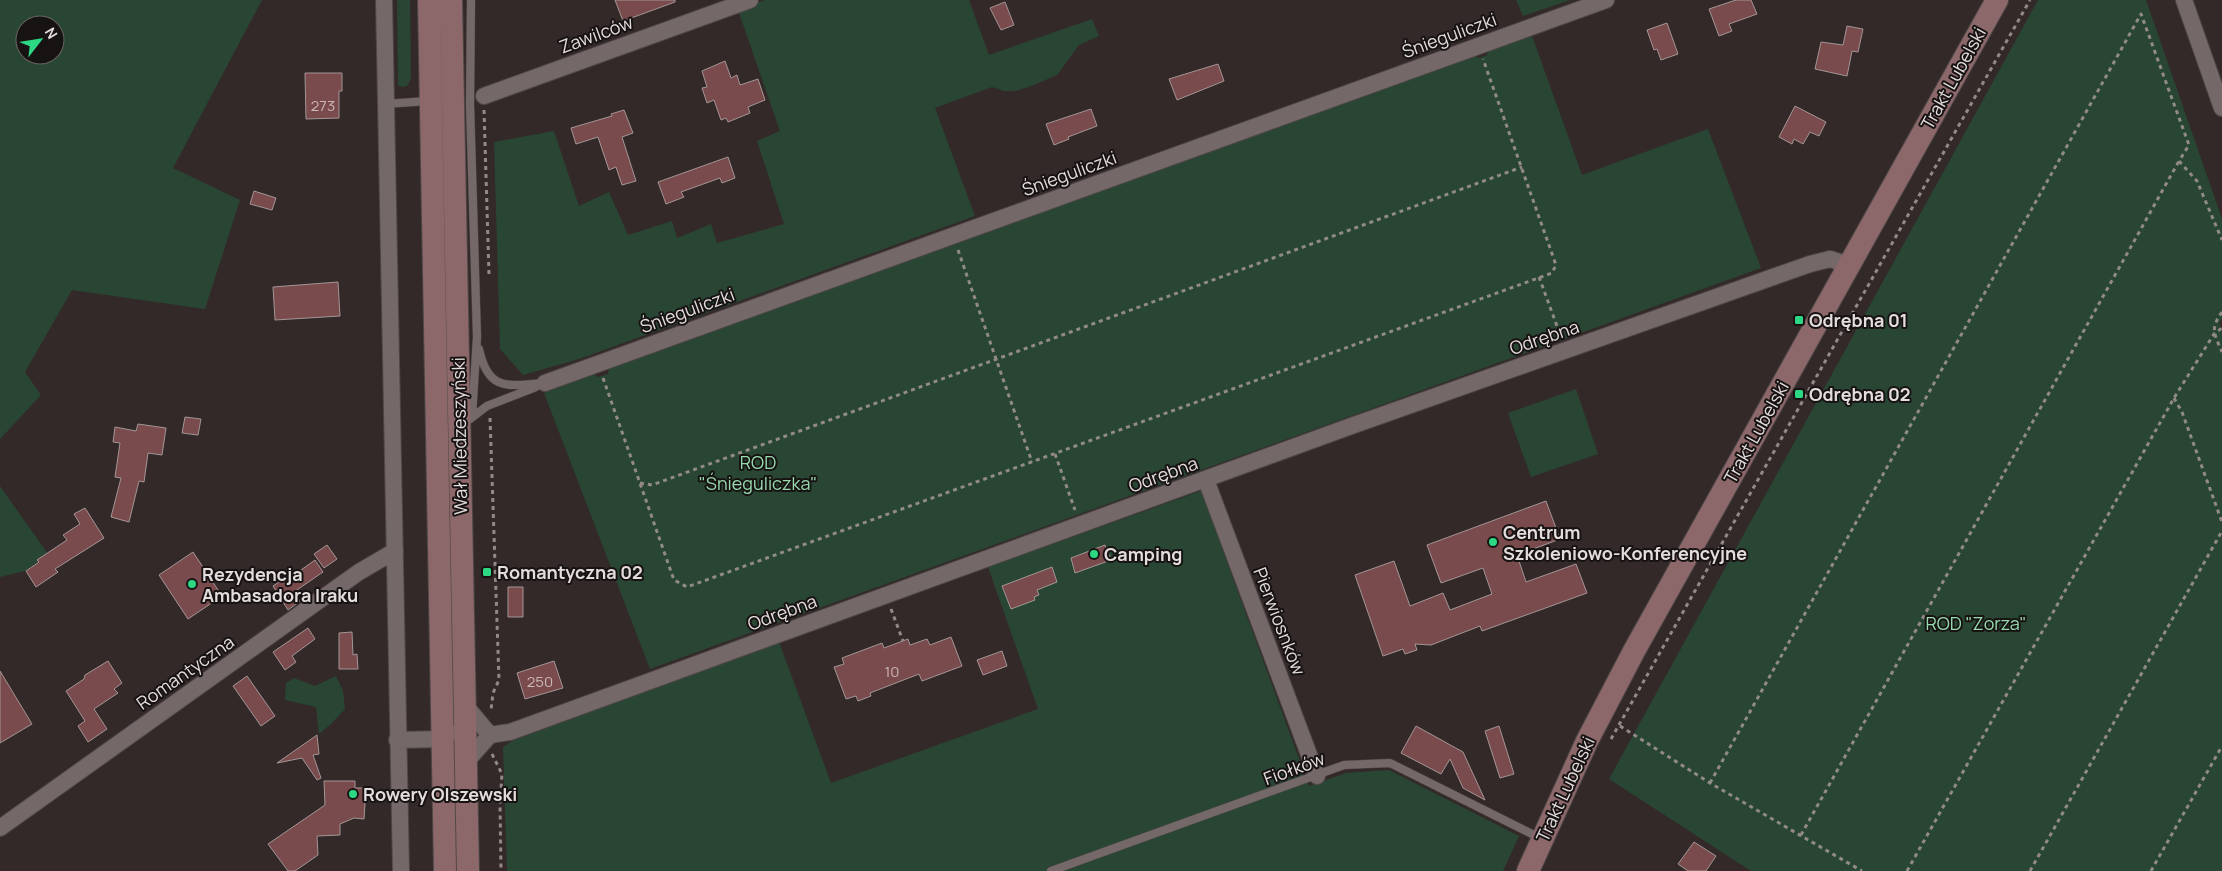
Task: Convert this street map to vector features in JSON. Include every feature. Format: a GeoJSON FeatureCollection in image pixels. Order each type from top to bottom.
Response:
{"type":"FeatureCollection","features":[{"type":"Feature","properties":{"kind":"main road","name":"Wał Miedzeszyński"},"geometry":{"type":"LineString","coordinates":[[429,0],[445,871]]}},
{"type":"Feature","properties":{"kind":"main road","name":"Wał Miedzeszyński"},"geometry":{"type":"LineString","coordinates":[[451,0],[466,421],[464,712],[468,871]]}},
{"type":"Feature","properties":{"kind":"main road","name":"Trakt Lubelski"},"geometry":{"type":"LineString","coordinates":[[1528,871],[1587,741],[1625,668],[1997,0]]}},
{"type":"Feature","properties":{"kind":"street"},"geometry":{"type":"LineString","coordinates":[[384,0],[401,871]]}},
{"type":"Feature","properties":{"kind":"street","name":"Zawilców"},"geometry":{"type":"LineString","coordinates":[[477,100],[750,0]]}},
{"type":"Feature","properties":{"kind":"street","name":"Śnieguliczki"},"geometry":{"type":"LineString","coordinates":[[545,383],[1606,0]]}},
{"type":"Feature","properties":{"kind":"street"},"geometry":{"type":"LineString","coordinates":[[2184,0],[2222,108]]}},
{"type":"Feature","properties":{"kind":"street","name":"Odrębna"},"geometry":{"type":"LineString","coordinates":[[490,735],[510,732],[1354,425],[1810,264],[1830,259],[1850,265]]}},
{"type":"Feature","properties":{"kind":"street","name":"Pierwiosnków"},"geometry":{"type":"LineString","coordinates":[[1206,480],[1317,776]]}},
{"type":"Feature","properties":{"kind":"street","name":"Romantyczna"},"geometry":{"type":"LineString","coordinates":[[0,828],[360,572],[395,551]]}},
{"type":"Feature","properties":{"kind":"street"},"geometry":{"type":"LineString","coordinates":[[397,740],[443,739],[464,712],[490,735],[466,762]]}},
{"type":"Feature","properties":{"kind":"lane"},"geometry":{"type":"LineString","coordinates":[[466,421],[477,337],[477,100],[471,0]]}},
{"type":"Feature","properties":{"kind":"lane"},"geometry":{"type":"LineString","coordinates":[[385,104],[430,101]]}},
{"type":"Feature","properties":{"kind":"lane"},"geometry":{"type":"LineString","coordinates":[[477,337],[483,366],[490,378],[506,386],[545,383]]}},
{"type":"Feature","properties":{"kind":"lane"},"geometry":{"type":"LineString","coordinates":[[466,421],[487,406],[545,383]]}},
{"type":"Feature","properties":{"kind":"lane","name":"Fiołków"},"geometry":{"type":"LineString","coordinates":[[1050,871],[1344,765],[1390,763],[1542,839]]}},
{"type":"Feature","properties":{"kind":"path"},"geometry":{"type":"LineString","coordinates":[[1610,741],[2030,0]]}},
{"type":"Feature","properties":{"kind":"path"},"geometry":{"type":"LineString","coordinates":[[1710,783],[2141,14],[2189,145],[1801,835]]}},
{"type":"Feature","properties":{"kind":"path"},"geometry":{"type":"LineString","coordinates":[[602,376],[674,580],[687,587],[1055,454],[1552,273],[1556,265],[1482,57]]}},
{"type":"Feature","properties":{"kind":"path"},"geometry":{"type":"LineString","coordinates":[[477,100],[489,282]]}},
{"type":"Feature","properties":{"kind":"path"},"geometry":{"type":"LineString","coordinates":[[2179,161],[2197,181],[2222,240]]}},
{"type":"Feature","properties":{"kind":"path"},"geometry":{"type":"LineString","coordinates":[[640,483],[652,485],[1522,167]]}},
{"type":"Feature","properties":{"kind":"path"},"geometry":{"type":"LineString","coordinates":[[956,244],[1032,462]]}},
{"type":"Feature","properties":{"kind":"path"},"geometry":{"type":"LineString","coordinates":[[1540,278],[1563,339]]}},
{"type":"Feature","properties":{"kind":"path"},"geometry":{"type":"LineString","coordinates":[[2222,312],[2213,324],[2214,334],[2222,352]]}},
{"type":"Feature","properties":{"kind":"path"},"geometry":{"type":"LineString","coordinates":[[1906,871],[2174,398],[2214,334],[2222,328]]}},
{"type":"Feature","properties":{"kind":"path"},"geometry":{"type":"LineString","coordinates":[[2174,398],[2182,412],[2222,522]]}},
{"type":"Feature","properties":{"kind":"path"},"geometry":{"type":"LineString","coordinates":[[487,406],[491,422],[499,680],[493,693],[490,735],[491,752],[502,774],[500,803],[502,871]]}},
{"type":"Feature","properties":{"kind":"path"},"geometry":{"type":"LineString","coordinates":[[1055,454],[1077,515]]}},
{"type":"Feature","properties":{"kind":"path"},"geometry":{"type":"LineString","coordinates":[[2030,871],[2222,531]]}},
{"type":"Feature","properties":{"kind":"path"},"geometry":{"type":"LineString","coordinates":[[888,602],[903,641]]}},
{"type":"Feature","properties":{"kind":"path"},"geometry":{"type":"LineString","coordinates":[[1620,726],[1710,783],[1862,871]]}},
{"type":"Feature","properties":{"kind":"path"},"geometry":{"type":"LineString","coordinates":[[2151,871],[2222,746]]}},
{"type":"Feature","properties":{"kind":"green space"},"geometry":{"type":"Polygon","coordinates":[[[0,0],[262,0],[173,168],[240,200],[205,309],[72,290],[25,372],[41,395],[0,439],[0,0]]]}},
{"type":"Feature","properties":{"kind":"green space"},"geometry":{"type":"Polygon","coordinates":[[[397,0],[410,0],[411,79],[407,86],[402,87],[398,85],[397,0]]]}},
{"type":"Feature","properties":{"kind":"green space"},"geometry":{"type":"Polygon","coordinates":[[[765,0],[969,0],[989,55],[1092,19],[1099,36],[1079,45],[1057,75],[1016,91],[1004,91],[992,87],[935,108],[975,216],[579,359],[523,375],[500,349],[494,142],[554,131],[579,206],[609,192],[628,235],[672,221],[677,238],[711,224],[717,243],[784,224],[757,141],[780,131],[738,10],[765,0]]]}},
{"type":"Feature","properties":{"kind":"green space"},"geometry":{"type":"Polygon","coordinates":[[[1516,0],[1570,0],[1523,16],[1516,0]]]}},
{"type":"Feature","properties":{"kind":"green space","name":"ROD \"Zorza\""},"geometry":{"type":"Polygon","coordinates":[[[2038,0],[2146,0],[2222,219],[2222,319],[2219,323],[2222,331],[2222,871],[1751,871],[1609,779],[2038,0]]]}},
{"type":"Feature","properties":{"kind":"green space","name":"ROD \"Śnieguliczka\""},"geometry":{"type":"Polygon","coordinates":[[[1532,36],[1582,175],[1708,129],[1761,268],[650,669],[544,393],[594,374],[598,377],[608,374],[609,368],[1475,56],[1479,58],[1487,55],[1488,51],[1532,36]]]}},
{"type":"Feature","properties":{"kind":"green space"},"geometry":{"type":"Polygon","coordinates":[[[1576,389],[1598,454],[1531,477],[1508,413],[1576,389]]]}},
{"type":"Feature","properties":{"kind":"green space"},"geometry":{"type":"Polygon","coordinates":[[[0,486],[48,554],[25,571],[0,577],[0,486]]]}},
{"type":"Feature","properties":{"kind":"green space"},"geometry":{"type":"Polygon","coordinates":[[[1201,491],[1309,786],[1346,773],[1389,770],[1519,836],[1503,871],[507,871],[503,747],[514,740],[779,642],[831,783],[1038,709],[988,567],[1201,491]]]}},
{"type":"Feature","properties":{"kind":"green space"},"geometry":{"type":"Polygon","coordinates":[[[336,676],[343,691],[345,709],[319,734],[316,707],[285,700],[286,683],[294,678],[315,686],[336,676]]]}},
{"type":"Feature","properties":{"kind":"building"},"geometry":{"type":"Polygon","coordinates":[[[615,0],[675,0],[675,2],[623,21],[615,0]]]}},
{"type":"Feature","properties":{"kind":"building"},"geometry":{"type":"Polygon","coordinates":[[[1736,0],[1751,0],[1757,14],[1729,24],[1732,31],[1719,36],[1709,9],[1736,0]]]}},
{"type":"Feature","properties":{"kind":"building"},"geometry":{"type":"Polygon","coordinates":[[[1005,2],[1014,25],[1001,30],[990,8],[1005,2]]]}},
{"type":"Feature","properties":{"kind":"building"},"geometry":{"type":"Polygon","coordinates":[[[1667,23],[1678,54],[1661,60],[1657,49],[1654,50],[1647,30],[1667,23]]]}},
{"type":"Feature","properties":{"kind":"building"},"geometry":{"type":"Polygon","coordinates":[[[1847,26],[1863,29],[1858,52],[1852,51],[1847,76],[1815,69],[1821,42],[1843,45],[1847,26]]]}},
{"type":"Feature","properties":{"kind":"building"},"geometry":{"type":"Polygon","coordinates":[[[725,61],[731,78],[737,75],[740,85],[758,79],[765,100],[748,107],[750,113],[728,122],[726,118],[721,120],[714,100],[707,103],[702,88],[707,87],[702,71],[725,61]]]}},
{"type":"Feature","properties":{"kind":"building"},"geometry":{"type":"Polygon","coordinates":[[[1218,64],[1224,81],[1177,100],[1169,79],[1218,64]]]}},
{"type":"Feature","properties":{"kind":"building"},"geometry":{"type":"Polygon","coordinates":[[[305,73],[342,73],[342,91],[339,91],[339,118],[306,119],[305,73]]]}},
{"type":"Feature","properties":{"kind":"building"},"geometry":{"type":"Polygon","coordinates":[[[1795,106],[1826,122],[1819,136],[1810,132],[1803,144],[1794,139],[1792,144],[1779,137],[1795,106]]]}},
{"type":"Feature","properties":{"kind":"building"},"geometry":{"type":"Polygon","coordinates":[[[1091,109],[1097,126],[1068,137],[1069,139],[1054,145],[1046,124],[1091,109]]]}},
{"type":"Feature","properties":{"kind":"building"},"geometry":{"type":"Polygon","coordinates":[[[624,110],[633,133],[622,137],[636,181],[622,185],[616,167],[609,170],[598,137],[576,144],[571,128],[612,116],[611,114],[624,110]]]}},
{"type":"Feature","properties":{"kind":"building"},"geometry":{"type":"Polygon","coordinates":[[[728,157],[735,178],[722,183],[720,178],[681,192],[684,197],[666,204],[658,182],[728,157]]]}},
{"type":"Feature","properties":{"kind":"building"},"geometry":{"type":"Polygon","coordinates":[[[254,191],[276,198],[272,210],[250,204],[254,191]]]}},
{"type":"Feature","properties":{"kind":"building"},"geometry":{"type":"Polygon","coordinates":[[[338,282],[340,316],[275,320],[273,287],[338,282]]]}},
{"type":"Feature","properties":{"kind":"building"},"geometry":{"type":"Polygon","coordinates":[[[185,417],[201,419],[198,435],[182,433],[185,417]]]}},
{"type":"Feature","properties":{"kind":"building"},"geometry":{"type":"Polygon","coordinates":[[[138,424],[166,428],[162,455],[148,453],[144,482],[139,481],[129,522],[111,517],[121,478],[115,477],[120,443],[113,442],[115,427],[136,431],[138,424]]]}},
{"type":"Feature","properties":{"kind":"building"},"geometry":{"type":"Polygon","coordinates":[[[1546,501],[1560,539],[1517,555],[1526,582],[1576,564],[1587,593],[1482,631],[1480,626],[1431,645],[1415,644],[1417,650],[1405,654],[1403,649],[1383,656],[1355,575],[1394,561],[1410,606],[1443,593],[1450,610],[1492,594],[1483,568],[1441,583],[1427,545],[1546,501]]]}},
{"type":"Feature","properties":{"kind":"building"},"geometry":{"type":"Polygon","coordinates":[[[85,508],[104,538],[55,569],[58,572],[36,587],[26,571],[39,562],[37,560],[67,540],[63,535],[80,524],[74,514],[85,508]]]}},
{"type":"Feature","properties":{"kind":"building"},"geometry":{"type":"Polygon","coordinates":[[[327,545],[337,559],[324,568],[314,554],[327,545]]]}},
{"type":"Feature","properties":{"kind":"building"},"geometry":{"type":"Polygon","coordinates":[[[1105,545],[1111,560],[1075,573],[1071,558],[1105,545]]]}},
{"type":"Feature","properties":{"kind":"building"},"geometry":{"type":"Polygon","coordinates":[[[193,552],[222,596],[188,619],[159,575],[193,552]]]}},
{"type":"Feature","properties":{"kind":"building"},"geometry":{"type":"Polygon","coordinates":[[[315,560],[323,572],[294,592],[300,601],[288,610],[273,586],[285,578],[287,580],[315,560]]]}},
{"type":"Feature","properties":{"kind":"building"},"geometry":{"type":"Polygon","coordinates":[[[1052,567],[1057,582],[1037,590],[1039,595],[1034,597],[1035,600],[1011,609],[1002,586],[1052,567]]]}},
{"type":"Feature","properties":{"kind":"building"},"geometry":{"type":"Polygon","coordinates":[[[508,587],[523,587],[523,617],[508,617],[508,587]]]}},
{"type":"Feature","properties":{"kind":"building"},"geometry":{"type":"Polygon","coordinates":[[[308,628],[315,639],[292,656],[296,662],[285,670],[273,652],[308,628]]]}},
{"type":"Feature","properties":{"kind":"building"},"geometry":{"type":"Polygon","coordinates":[[[352,632],[353,655],[357,654],[358,669],[339,669],[339,633],[352,632]]]}},
{"type":"Feature","properties":{"kind":"building"},"geometry":{"type":"Polygon","coordinates":[[[951,637],[962,666],[922,681],[919,674],[870,693],[871,696],[858,701],[856,696],[846,699],[834,667],[844,664],[842,658],[882,643],[884,648],[908,639],[910,645],[927,639],[930,645],[951,637]]]}},
{"type":"Feature","properties":{"kind":"building"},"geometry":{"type":"Polygon","coordinates":[[[1002,651],[1007,666],[983,675],[977,660],[1002,651]]]}},
{"type":"Feature","properties":{"kind":"building"},"geometry":{"type":"Polygon","coordinates":[[[108,661],[122,683],[114,689],[118,693],[94,709],[107,729],[88,742],[78,726],[85,721],[66,691],[84,679],[85,675],[108,661]]]}},
{"type":"Feature","properties":{"kind":"building"},"geometry":{"type":"Polygon","coordinates":[[[554,661],[563,688],[525,699],[517,673],[554,661]]]}},
{"type":"Feature","properties":{"kind":"building"},"geometry":{"type":"Polygon","coordinates":[[[0,671],[32,724],[0,743],[0,671]]]}},
{"type":"Feature","properties":{"kind":"building"},"geometry":{"type":"Polygon","coordinates":[[[247,676],[275,716],[261,726],[233,686],[247,676]]]}},
{"type":"Feature","properties":{"kind":"building"},"geometry":{"type":"Polygon","coordinates":[[[1416,726],[1463,752],[1485,800],[1463,788],[1450,759],[1441,774],[1401,753],[1416,726]]]}},
{"type":"Feature","properties":{"kind":"building"},"geometry":{"type":"Polygon","coordinates":[[[1499,726],[1514,774],[1500,778],[1485,731],[1499,726]]]}},
{"type":"Feature","properties":{"kind":"building"},"geometry":{"type":"Polygon","coordinates":[[[317,735],[319,754],[313,755],[321,778],[317,780],[302,758],[277,763],[317,735]]]}},
{"type":"Feature","properties":{"kind":"building"},"geometry":{"type":"Polygon","coordinates":[[[324,781],[355,781],[355,788],[366,788],[364,819],[354,818],[340,824],[340,835],[317,836],[318,855],[295,871],[288,871],[268,844],[325,805],[324,781]]]}},
{"type":"Feature","properties":{"kind":"building"},"geometry":{"type":"Polygon","coordinates":[[[1694,842],[1716,856],[1706,871],[1688,871],[1678,864],[1694,842]]]}},
{"type":"Feature","properties":{"kind":"place","name":"Odrębna 01"},"geometry":{"type":"Point","coordinates":[1799,320]}},
{"type":"Feature","properties":{"kind":"place","name":"Odrębna 02"},"geometry":{"type":"Point","coordinates":[1799,394]}},
{"type":"Feature","properties":{"kind":"place","name":"Centrum Szkoleniowo-Konferencyjne"},"geometry":{"type":"Point","coordinates":[1493,542]}},
{"type":"Feature","properties":{"kind":"place","name":"Camping"},"geometry":{"type":"Point","coordinates":[1094,554]}},
{"type":"Feature","properties":{"kind":"place","name":"Romantyczna 02"},"geometry":{"type":"Point","coordinates":[487,572]}},
{"type":"Feature","properties":{"kind":"place","name":"Rezydencja Ambasadora Iraku"},"geometry":{"type":"Point","coordinates":[192,584]}},
{"type":"Feature","properties":{"kind":"place","name":"Rowery Olszewski"},"geometry":{"type":"Point","coordinates":[353,794]}}]}
